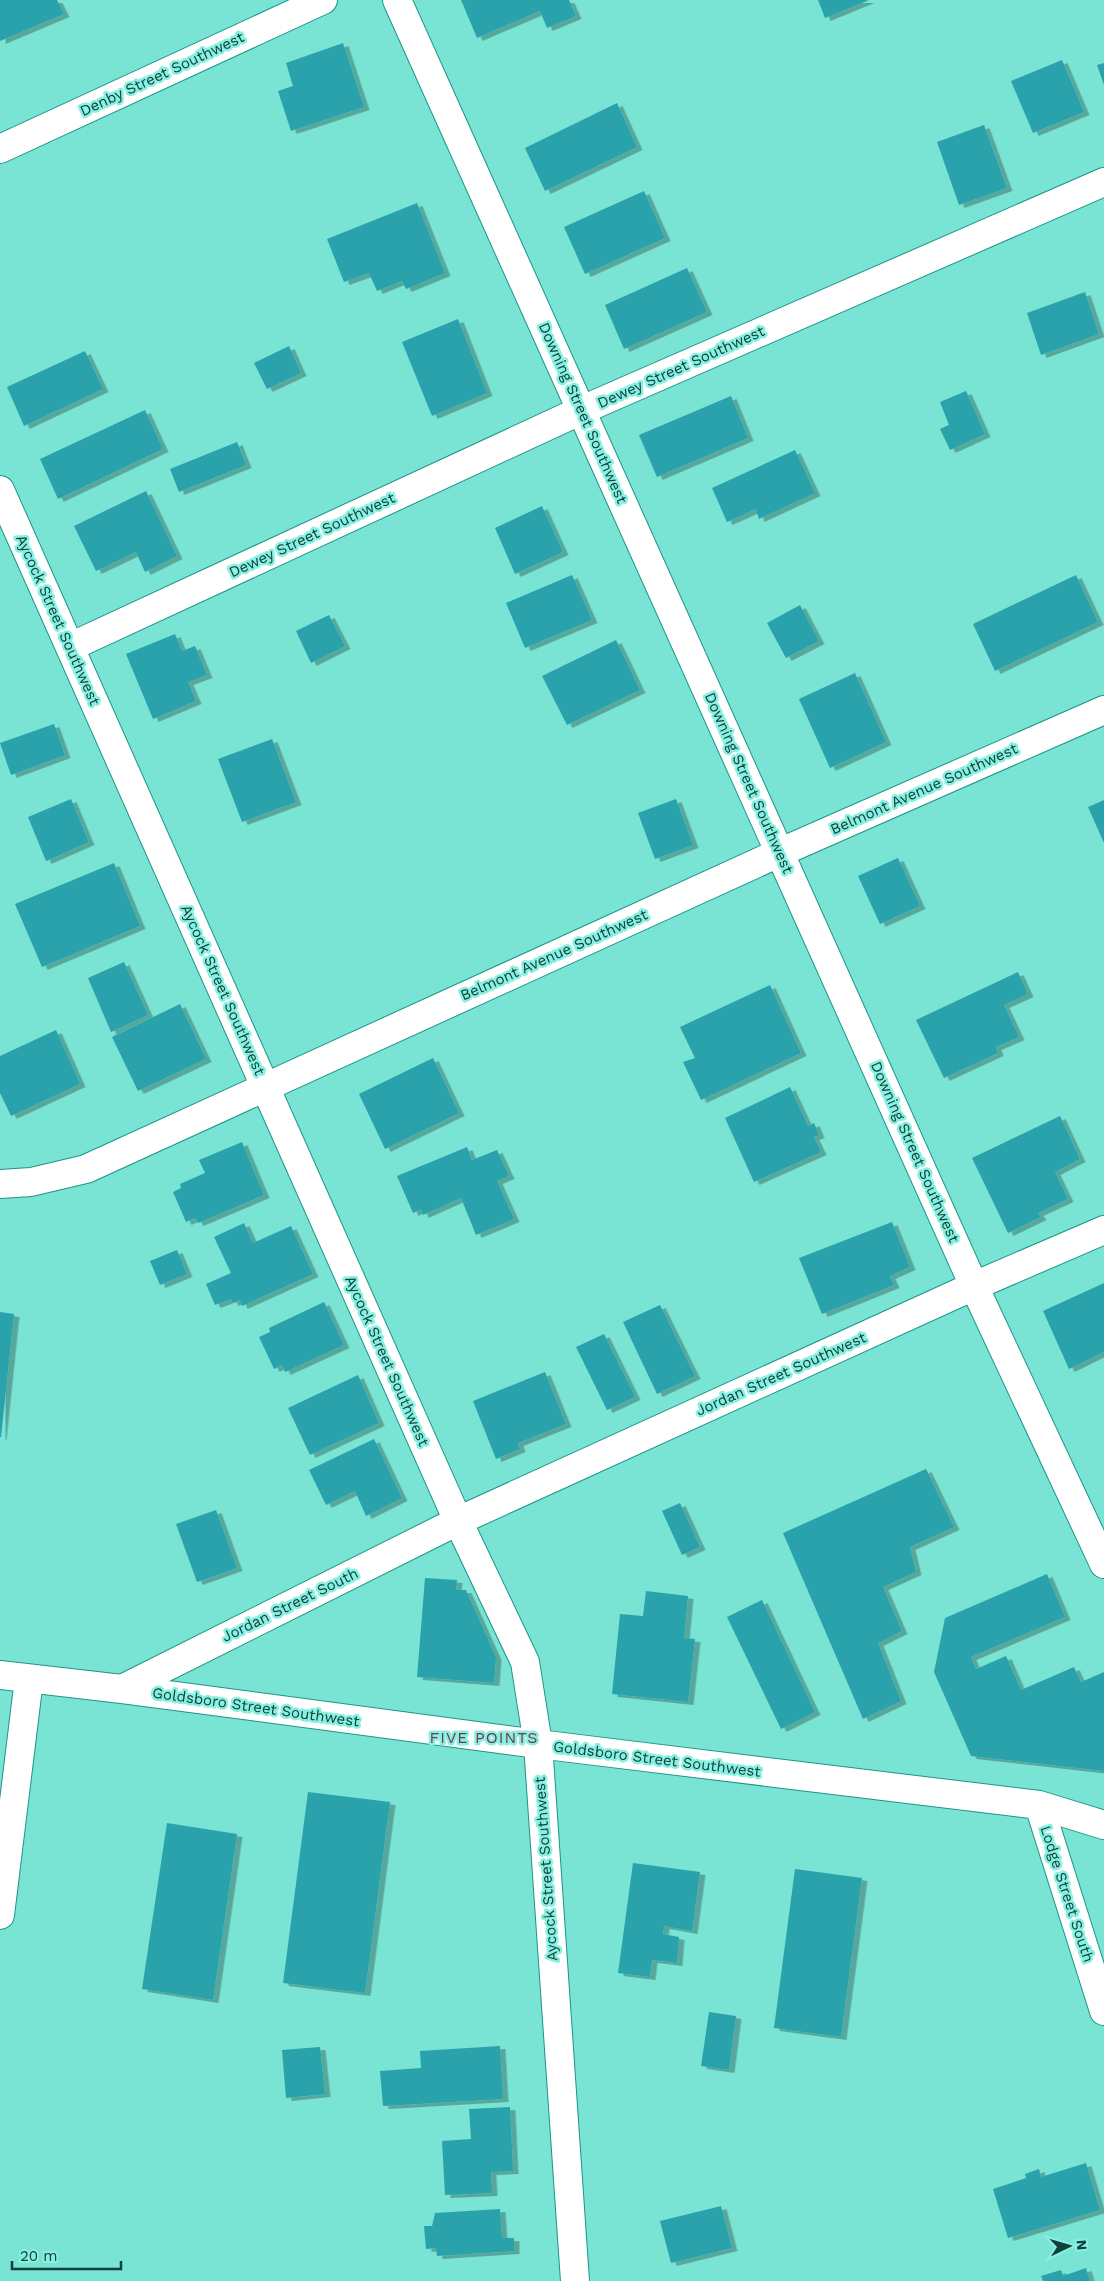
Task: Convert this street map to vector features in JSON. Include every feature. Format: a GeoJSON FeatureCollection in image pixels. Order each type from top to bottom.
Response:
{"type":"FeatureCollection","features":[{"type":"Feature","properties":{"kind":"street","name":"Denby Street Southwest"},"geometry":{"type":"LineString","coordinates":[[0,149],[323,0]]}},
{"type":"Feature","properties":{"kind":"street","name":"Downing Street Southwest"},"geometry":{"type":"LineString","coordinates":[[397,0],[781,852],[974,1286],[1104,1564]]}},
{"type":"Feature","properties":{"kind":"street","name":"Dewey Street Southwest"},"geometry":{"type":"LineString","coordinates":[[70,647],[582,410],[1104,182]]}},
{"type":"Feature","properties":{"kind":"street","name":"Aycock Street Southwest"},"geometry":{"type":"LineString","coordinates":[[0,490],[458,1521],[525,1662],[538,1744],[575,2281]]}},
{"type":"Feature","properties":{"kind":"street","name":"Belmont Avenue Southwest"},"geometry":{"type":"LineString","coordinates":[[0,1184],[31,1182],[86,1169],[781,852],[1104,710]]}},
{"type":"Feature","properties":{"kind":"street","name":"Jordan Street Southwest"},"geometry":{"type":"LineString","coordinates":[[458,1521],[974,1286],[1104,1230]]}},
{"type":"Feature","properties":{"kind":"street","name":"Jordan Street South"},"geometry":{"type":"LineString","coordinates":[[122,1689],[458,1521]]}},
{"type":"Feature","properties":{"kind":"street","name":"Goldsboro Street Southwest"},"geometry":{"type":"LineString","coordinates":[[0,1675],[1039,1806],[1104,1825]]}},
{"type":"Feature","properties":{"kind":"street"},"geometry":{"type":"LineString","coordinates":[[0,1915],[29,1679]]}},
{"type":"Feature","properties":{"kind":"street","name":"Lodge Street South"},"geometry":{"type":"LineString","coordinates":[[1039,1806],[1104,2011]]}},
{"type":"Feature","properties":{"kind":"building"},"geometry":{"type":"Polygon","coordinates":[[[0,0],[57,0],[64,14],[0,41],[0,0]]]}},
{"type":"Feature","properties":{"kind":"building"},"geometry":{"type":"Polygon","coordinates":[[[461,0],[569,0],[576,16],[547,28],[540,11],[477,38],[461,0]]]}},
{"type":"Feature","properties":{"kind":"building"},"geometry":{"type":"Polygon","coordinates":[[[818,0],[869,0],[825,18],[818,0]]]}},
{"type":"Feature","properties":{"kind":"building"},"geometry":{"type":"Polygon","coordinates":[[[343,43],[364,107],[291,131],[278,91],[293,86],[286,63],[343,43]]]}},
{"type":"Feature","properties":{"kind":"building"},"geometry":{"type":"Polygon","coordinates":[[[1062,60],[1084,112],[1033,133],[1011,81],[1062,60]]]}},
{"type":"Feature","properties":{"kind":"building"},"geometry":{"type":"Polygon","coordinates":[[[1104,63],[1104,85],[1097,65],[1104,63]]]}},
{"type":"Feature","properties":{"kind":"building"},"geometry":{"type":"Polygon","coordinates":[[[617,103],[637,147],[545,191],[525,148],[617,103]]]}},
{"type":"Feature","properties":{"kind":"building"},"geometry":{"type":"Polygon","coordinates":[[[984,125],[1007,188],[959,205],[937,142],[984,125]]]}},
{"type":"Feature","properties":{"kind":"building"},"geometry":{"type":"Polygon","coordinates":[[[644,191],[665,238],[585,274],[564,227],[644,191]]]}},
{"type":"Feature","properties":{"kind":"building"},"geometry":{"type":"Polygon","coordinates":[[[417,203],[445,273],[406,289],[402,281],[377,291],[369,273],[344,282],[327,239],[417,203]]]}},
{"type":"Feature","properties":{"kind":"building"},"geometry":{"type":"Polygon","coordinates":[[[687,268],[707,312],[624,349],[605,305],[687,268]]]}},
{"type":"Feature","properties":{"kind":"building"},"geometry":{"type":"Polygon","coordinates":[[[1085,292],[1099,334],[1041,355],[1027,313],[1085,292]]]}},
{"type":"Feature","properties":{"kind":"building"},"geometry":{"type":"Polygon","coordinates":[[[458,319],[487,393],[432,416],[402,342],[458,319]]]}},
{"type":"Feature","properties":{"kind":"building"},"geometry":{"type":"Polygon","coordinates":[[[289,346],[301,373],[267,389],[254,363],[289,346]]]}},
{"type":"Feature","properties":{"kind":"building"},"geometry":{"type":"Polygon","coordinates":[[[85,351],[103,389],[24,426],[7,387],[85,351]]]}},
{"type":"Feature","properties":{"kind":"building"},"geometry":{"type":"Polygon","coordinates":[[[966,391],[985,434],[950,450],[940,429],[949,425],[940,402],[966,391]]]}},
{"type":"Feature","properties":{"kind":"building"},"geometry":{"type":"Polygon","coordinates":[[[731,396],[748,438],[657,477],[639,435],[731,396]]]}},
{"type":"Feature","properties":{"kind":"building"},"geometry":{"type":"Polygon","coordinates":[[[145,410],[163,449],[58,499],[40,459],[145,410]]]}},
{"type":"Feature","properties":{"kind":"building"},"geometry":{"type":"Polygon","coordinates":[[[237,442],[246,465],[179,492],[170,469],[237,442]]]}},
{"type":"Feature","properties":{"kind":"building"},"geometry":{"type":"Polygon","coordinates":[[[795,450],[815,493],[759,519],[756,509],[727,522],[712,488],[795,450]]]}},
{"type":"Feature","properties":{"kind":"building"},"geometry":{"type":"Polygon","coordinates":[[[146,491],[177,556],[145,572],[136,552],[96,571],[74,526],[146,491]]]}},
{"type":"Feature","properties":{"kind":"building"},"geometry":{"type":"Polygon","coordinates":[[[542,506],[563,552],[515,574],[495,528],[542,506]]]}},
{"type":"Feature","properties":{"kind":"building"},"geometry":{"type":"Polygon","coordinates":[[[572,575],[592,620],[525,648],[506,603],[572,575]]]}},
{"type":"Feature","properties":{"kind":"building"},"geometry":{"type":"Polygon","coordinates":[[[1076,575],[1098,622],[995,671],[973,624],[1076,575]]]}},
{"type":"Feature","properties":{"kind":"building"},"geometry":{"type":"Polygon","coordinates":[[[800,605],[819,641],[786,658],[767,623],[800,605]]]}},
{"type":"Feature","properties":{"kind":"building"},"geometry":{"type":"Polygon","coordinates":[[[329,615],[345,646],[311,663],[296,631],[329,615]]]}},
{"type":"Feature","properties":{"kind":"building"},"geometry":{"type":"Polygon","coordinates":[[[175,634],[182,651],[195,646],[207,675],[188,682],[196,701],[153,719],[126,654],[175,634]]]}},
{"type":"Feature","properties":{"kind":"building"},"geometry":{"type":"Polygon","coordinates":[[[616,640],[640,690],[567,725],[542,676],[616,640]]]}},
{"type":"Feature","properties":{"kind":"building"},"geometry":{"type":"Polygon","coordinates":[[[855,673],[886,742],[830,768],[799,699],[855,673]]]}},
{"type":"Feature","properties":{"kind":"building"},"geometry":{"type":"Polygon","coordinates":[[[54,724],[65,755],[11,775],[0,743],[54,724]]]}},
{"type":"Feature","properties":{"kind":"building"},"geometry":{"type":"Polygon","coordinates":[[[272,739],[296,802],[242,822],[218,759],[272,739]]]}},
{"type":"Feature","properties":{"kind":"building"},"geometry":{"type":"Polygon","coordinates":[[[71,799],[89,842],[46,861],[28,817],[71,799]]]}},
{"type":"Feature","properties":{"kind":"building"},"geometry":{"type":"Polygon","coordinates":[[[676,799],[693,845],[655,859],[638,813],[676,799]]]}},
{"type":"Feature","properties":{"kind":"building"},"geometry":{"type":"Polygon","coordinates":[[[1104,800],[1104,843],[1088,807],[1104,800]]]}},
{"type":"Feature","properties":{"kind":"building"},"geometry":{"type":"Polygon","coordinates":[[[898,858],[920,906],[880,924],[858,876],[898,858]]]}},
{"type":"Feature","properties":{"kind":"building"},"geometry":{"type":"Polygon","coordinates":[[[114,863],[140,926],[42,967],[15,904],[114,863]]]}},
{"type":"Feature","properties":{"kind":"building"},"geometry":{"type":"Polygon","coordinates":[[[124,962],[148,1015],[111,1032],[88,978],[124,962]]]}},
{"type":"Feature","properties":{"kind":"building"},"geometry":{"type":"Polygon","coordinates":[[[1018,972],[1028,994],[1004,1005],[1019,1037],[996,1047],[998,1053],[944,1078],[916,1020],[1018,972]]]}},
{"type":"Feature","properties":{"kind":"building"},"geometry":{"type":"Polygon","coordinates":[[[770,985],[801,1053],[701,1100],[683,1062],[695,1058],[680,1027],[770,985]]]}},
{"type":"Feature","properties":{"kind":"building"},"geometry":{"type":"Polygon","coordinates":[[[180,1004],[206,1059],[138,1091],[112,1037],[180,1004]]]}},
{"type":"Feature","properties":{"kind":"building"},"geometry":{"type":"Polygon","coordinates":[[[56,1030],[80,1084],[11,1116],[0,1093],[0,1056],[56,1030]]]}},
{"type":"Feature","properties":{"kind":"building"},"geometry":{"type":"Polygon","coordinates":[[[433,1058],[459,1113],[385,1149],[359,1094],[433,1058]]]}},
{"type":"Feature","properties":{"kind":"building"},"geometry":{"type":"Polygon","coordinates":[[[790,1087],[808,1126],[814,1123],[819,1135],[814,1137],[821,1152],[754,1182],[725,1118],[790,1087]]]}},
{"type":"Feature","properties":{"kind":"building"},"geometry":{"type":"Polygon","coordinates":[[[1060,1116],[1080,1159],[1055,1172],[1068,1199],[1038,1213],[1041,1217],[1008,1233],[972,1158],[1060,1116]]]}},
{"type":"Feature","properties":{"kind":"building"},"geometry":{"type":"Polygon","coordinates":[[[242,1142],[264,1195],[198,1223],[195,1218],[186,1222],[173,1192],[181,1188],[180,1184],[205,1173],[199,1160],[242,1142]]]}},
{"type":"Feature","properties":{"kind":"building"},"geometry":{"type":"Polygon","coordinates":[[[467,1147],[472,1160],[497,1150],[509,1176],[497,1181],[514,1219],[476,1235],[461,1198],[423,1215],[421,1209],[413,1213],[397,1176],[467,1147]]]}},
{"type":"Feature","properties":{"kind":"building"},"geometry":{"type":"Polygon","coordinates":[[[892,1222],[910,1267],[890,1276],[894,1285],[822,1314],[799,1258],[892,1222]]]}},
{"type":"Feature","properties":{"kind":"building"},"geometry":{"type":"Polygon","coordinates":[[[244,1223],[253,1243],[291,1226],[313,1274],[242,1306],[240,1300],[233,1303],[231,1299],[215,1305],[206,1284],[231,1273],[214,1237],[244,1223]]]}},
{"type":"Feature","properties":{"kind":"building"},"geometry":{"type":"Polygon","coordinates":[[[177,1250],[187,1274],[160,1285],[150,1261],[177,1250]]]}},
{"type":"Feature","properties":{"kind":"building"},"geometry":{"type":"Polygon","coordinates":[[[1104,1283],[1104,1352],[1069,1369],[1043,1311],[1104,1283]]]}},
{"type":"Feature","properties":{"kind":"building"},"geometry":{"type":"Polygon","coordinates":[[[324,1302],[344,1345],[285,1372],[282,1365],[274,1369],[259,1337],[270,1332],[269,1328],[324,1302]]]}},
{"type":"Feature","properties":{"kind":"building"},"geometry":{"type":"Polygon","coordinates":[[[660,1305],[695,1376],[657,1394],[623,1322],[660,1305]]]}},
{"type":"Feature","properties":{"kind":"building"},"geometry":{"type":"Polygon","coordinates":[[[0,1312],[14,1314],[1,1437],[0,1437],[0,1312]]]}},
{"type":"Feature","properties":{"kind":"building"},"geometry":{"type":"Polygon","coordinates":[[[604,1334],[635,1397],[607,1410],[576,1347],[604,1334]]]}},
{"type":"Feature","properties":{"kind":"building"},"geometry":{"type":"Polygon","coordinates":[[[545,1372],[566,1424],[518,1443],[520,1449],[496,1459],[473,1401],[545,1372]]]}},
{"type":"Feature","properties":{"kind":"building"},"geometry":{"type":"Polygon","coordinates":[[[358,1375],[379,1423],[310,1455],[288,1408],[358,1375]]]}},
{"type":"Feature","properties":{"kind":"building"},"geometry":{"type":"Polygon","coordinates":[[[374,1439],[402,1498],[366,1516],[355,1491],[326,1505],[309,1470],[374,1439]]]}},
{"type":"Feature","properties":{"kind":"building"},"geometry":{"type":"Polygon","coordinates":[[[926,1469],[954,1527],[910,1547],[916,1572],[883,1587],[902,1631],[878,1643],[901,1701],[863,1719],[783,1533],[926,1469]]]}},
{"type":"Feature","properties":{"kind":"building"},"geometry":{"type":"Polygon","coordinates":[[[680,1503],[700,1547],[682,1555],[662,1511],[680,1503]]]}},
{"type":"Feature","properties":{"kind":"building"},"geometry":{"type":"Polygon","coordinates":[[[216,1510],[237,1568],[197,1582],[176,1524],[216,1510]]]}},
{"type":"Feature","properties":{"kind":"building"},"geometry":{"type":"Polygon","coordinates":[[[1047,1574],[1065,1617],[971,1657],[976,1669],[1006,1656],[1021,1690],[1074,1667],[1081,1682],[1104,1672],[1104,1771],[971,1756],[934,1672],[945,1618],[1047,1574]]]}},
{"type":"Feature","properties":{"kind":"building"},"geometry":{"type":"Polygon","coordinates":[[[425,1578],[457,1580],[456,1590],[466,1590],[496,1657],[494,1683],[417,1677],[425,1578]]]}},
{"type":"Feature","properties":{"kind":"building"},"geometry":{"type":"Polygon","coordinates":[[[646,1591],[688,1596],[684,1638],[695,1639],[688,1702],[612,1694],[620,1614],[643,1616],[646,1591]]]}},
{"type":"Feature","properties":{"kind":"building"},"geometry":{"type":"Polygon","coordinates":[[[762,1600],[815,1712],[781,1729],[727,1617],[762,1600]]]}},
{"type":"Feature","properties":{"kind":"building"},"geometry":{"type":"Polygon","coordinates":[[[308,1792],[390,1802],[365,1993],[283,1983],[308,1792]]]}},
{"type":"Feature","properties":{"kind":"building"},"geometry":{"type":"Polygon","coordinates":[[[167,1823],[237,1834],[213,2000],[142,1989],[167,1823]]]}},
{"type":"Feature","properties":{"kind":"building"},"geometry":{"type":"Polygon","coordinates":[[[633,1863],[700,1872],[692,1931],[664,1926],[663,1934],[679,1937],[677,1963],[652,1960],[650,1977],[618,1973],[633,1863]]]}},
{"type":"Feature","properties":{"kind":"building"},"geometry":{"type":"Polygon","coordinates":[[[795,1869],[862,1878],[841,2037],[774,2028],[795,1869]]]}},
{"type":"Feature","properties":{"kind":"building"},"geometry":{"type":"Polygon","coordinates":[[[709,2012],[736,2016],[729,2070],[701,2066],[709,2012]]]}},
{"type":"Feature","properties":{"kind":"building"},"geometry":{"type":"Polygon","coordinates":[[[500,2046],[503,2099],[383,2106],[380,2071],[421,2068],[420,2051],[500,2046]]]}},
{"type":"Feature","properties":{"kind":"building"},"geometry":{"type":"Polygon","coordinates":[[[320,2047],[325,2094],[286,2098],[282,2050],[320,2047]]]}},
{"type":"Feature","properties":{"kind":"building"},"geometry":{"type":"Polygon","coordinates":[[[510,2107],[513,2171],[491,2172],[492,2193],[445,2195],[442,2141],[471,2139],[469,2109],[510,2107]]]}},
{"type":"Feature","properties":{"kind":"building"},"geometry":{"type":"Polygon","coordinates":[[[1086,2163],[1100,2210],[1008,2238],[993,2189],[1026,2178],[1025,2174],[1039,2169],[1041,2177],[1086,2163]]]}},
{"type":"Feature","properties":{"kind":"building"},"geometry":{"type":"Polygon","coordinates":[[[721,2206],[732,2248],[671,2263],[660,2221],[721,2206]]]}},
{"type":"Feature","properties":{"kind":"building"},"geometry":{"type":"Polygon","coordinates":[[[500,2209],[502,2238],[514,2238],[514,2251],[437,2256],[436,2248],[426,2249],[424,2226],[432,2226],[435,2213],[500,2209]]]}},
{"type":"Feature","properties":{"kind":"building"},"geometry":{"type":"Polygon","coordinates":[[[1086,2268],[1090,2281],[1043,2281],[1041,2276],[1061,2270],[1063,2276],[1086,2268]]]}},
{"type":"Feature","properties":{"kind":"district","name":"FIVE POINTS"},"geometry":{"type":"Point","coordinates":[484,1737]}}]}
